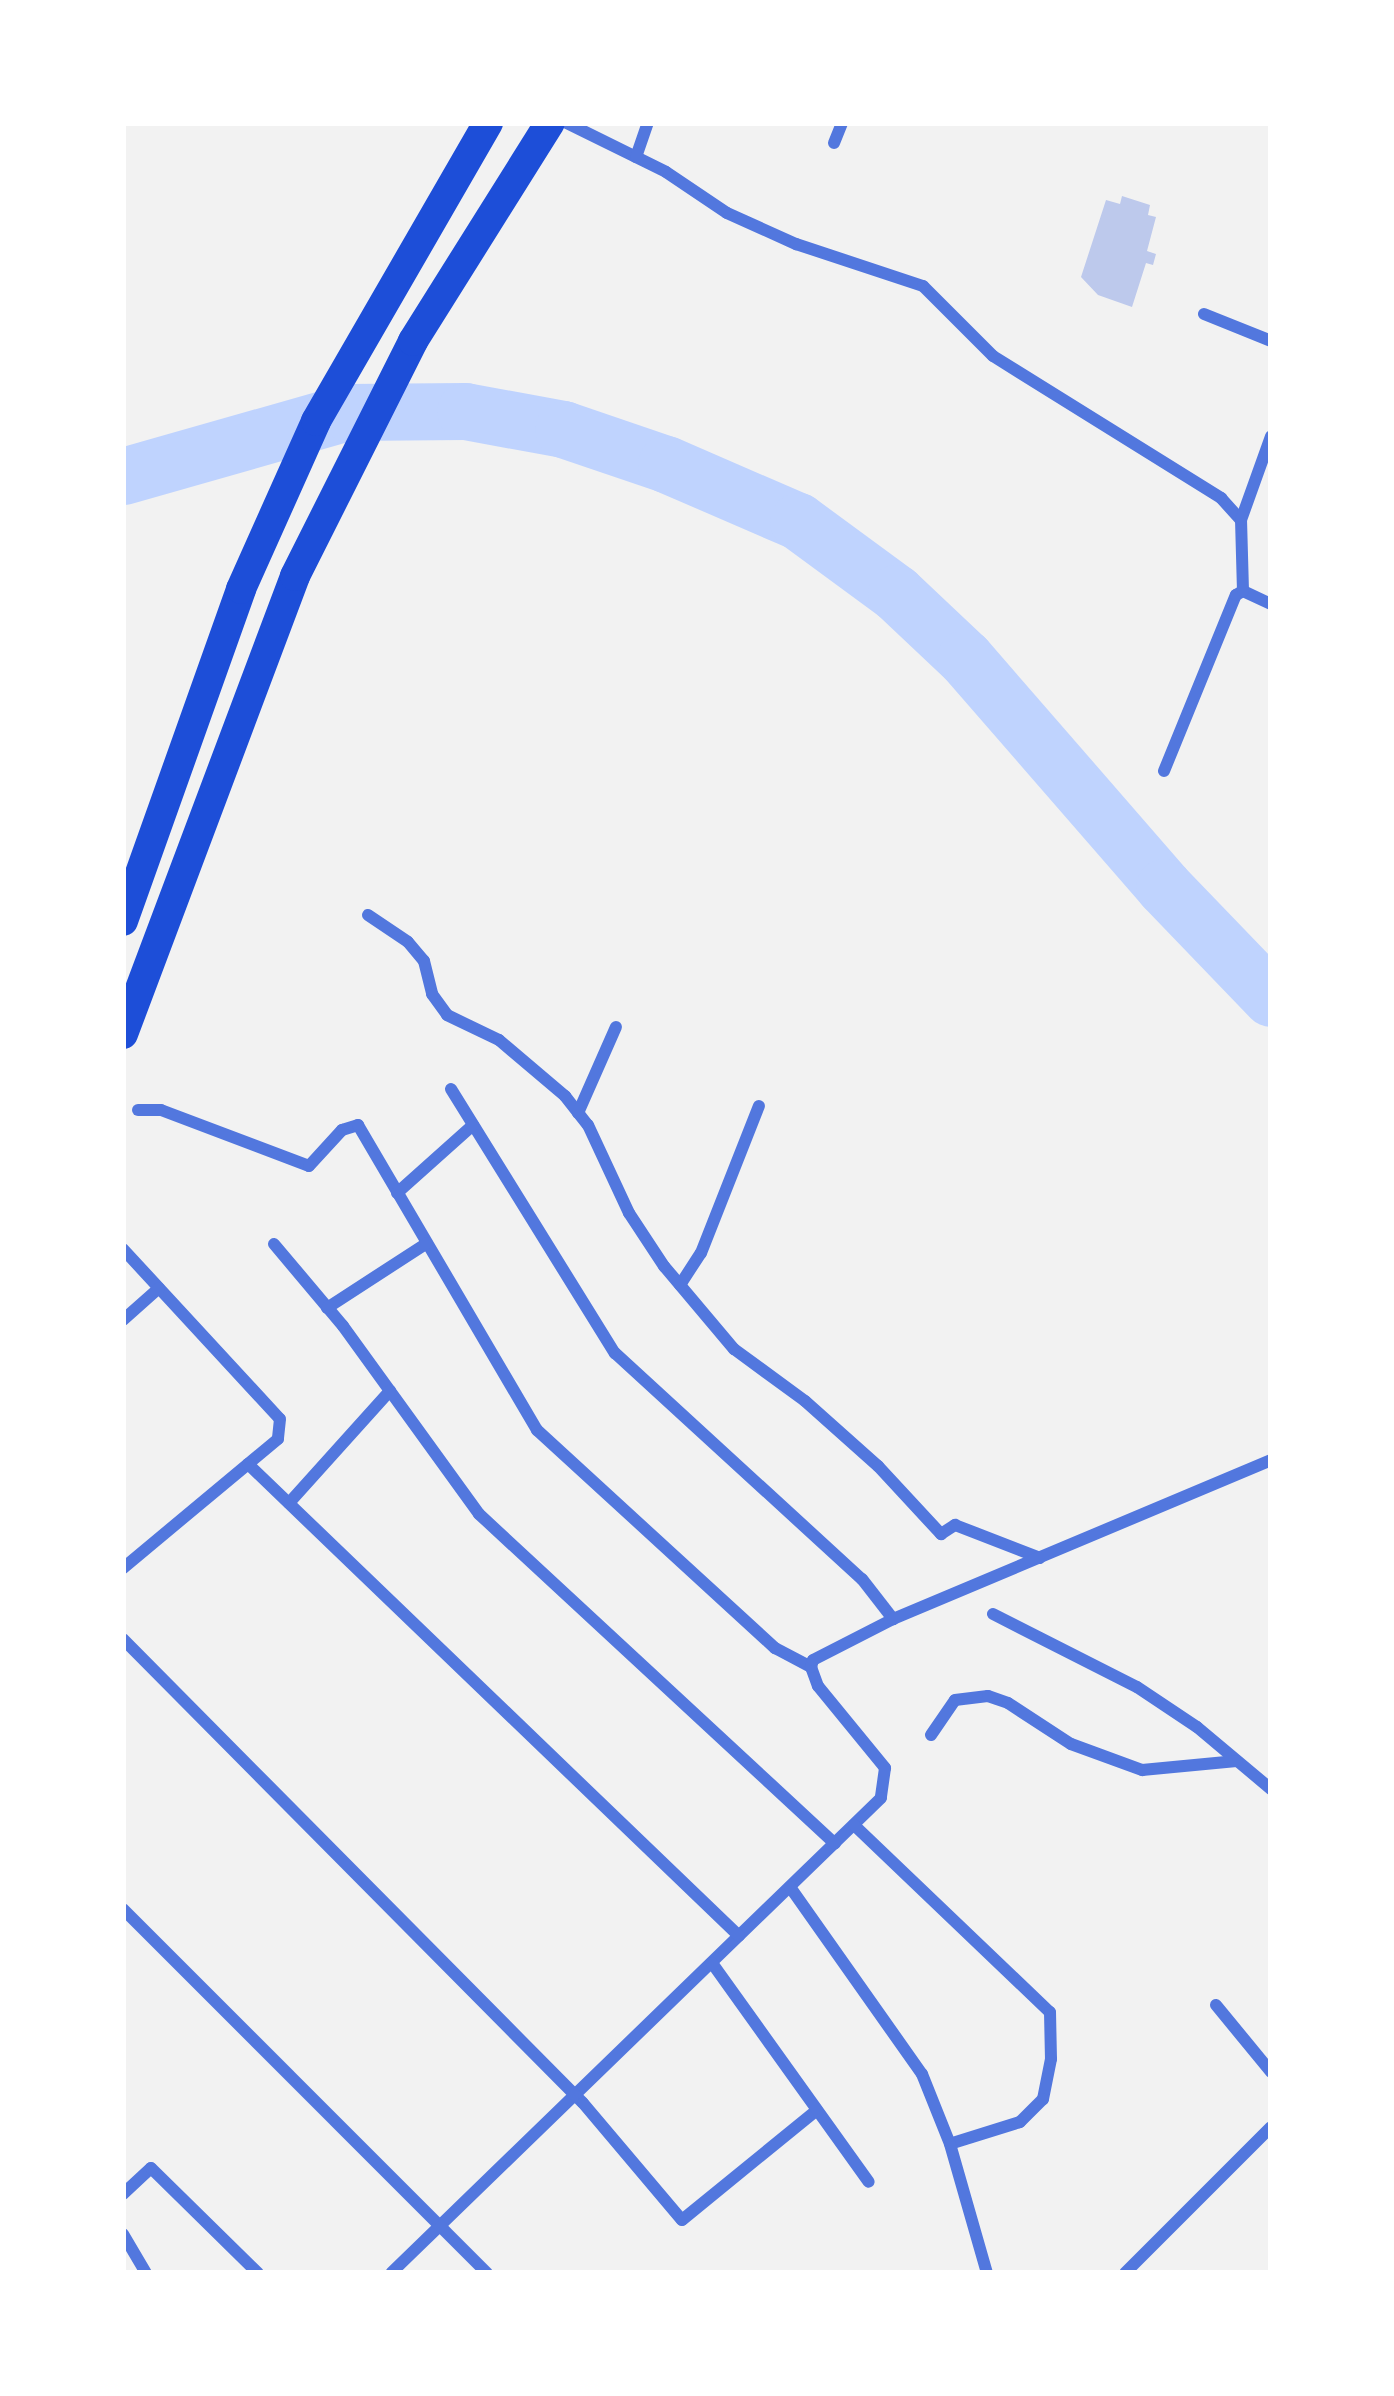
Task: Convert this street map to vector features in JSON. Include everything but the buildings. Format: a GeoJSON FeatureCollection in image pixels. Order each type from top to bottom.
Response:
{"type":"FeatureCollection","features":[{"type":"Feature","properties":{"kind":"highway"},"geometry":{"type":"LineString","coordinates":[[123,921],[241,589],[316,421],[488,123]]}},
{"type":"Feature","properties":{"kind":"highway"},"geometry":{"type":"LineString","coordinates":[[123,1034],[295,576],[413,340],[550,123]]}},
{"type":"Feature","properties":{"kind":"street"},"geometry":{"type":"LineString","coordinates":[[567,123],[636,157],[744,221],[923,286],[993,356],[1221,498],[1241,520]]}},
{"type":"Feature","properties":{"kind":"street"},"geometry":{"type":"LineString","coordinates":[[636,157],[648,123]]}},
{"type":"Feature","properties":{"kind":"street"},"geometry":{"type":"LineString","coordinates":[[834,143],[842,123]]}},
{"type":"Feature","properties":{"kind":"street"},"geometry":{"type":"LineString","coordinates":[[1204,314],[1271,341]]}},
{"type":"Feature","properties":{"kind":"street"},"geometry":{"type":"LineString","coordinates":[[1243,592],[1241,520],[1271,436]]}},
{"type":"Feature","properties":{"kind":"street"},"geometry":{"type":"LineString","coordinates":[[1164,771],[1236,595],[1243,592],[1271,604]]}},
{"type":"Feature","properties":{"kind":"street"},"geometry":{"type":"LineString","coordinates":[[368,915],[408,942],[424,961],[432,994],[447,1015],[499,1040],[578,1113],[606,1158],[629,1213],[680,1285],[734,1349],[864,1453],[941,1534],[955,1525],[1040,1558]]}},
{"type":"Feature","properties":{"kind":"street"},"geometry":{"type":"LineString","coordinates":[[578,1113],[616,1027]]}},
{"type":"Feature","properties":{"kind":"street"},"geometry":{"type":"LineString","coordinates":[[451,1089],[615,1354],[862,1579],[893,1619]]}},
{"type":"Feature","properties":{"kind":"street"},"geometry":{"type":"LineString","coordinates":[[680,1285],[701,1253],[759,1106]]}},
{"type":"Feature","properties":{"kind":"street"},"geometry":{"type":"LineString","coordinates":[[139,1110],[161,1110],[309,1166],[342,1130],[358,1125],[537,1430],[775,1648],[811,1667]]}},
{"type":"Feature","properties":{"kind":"street"},"geometry":{"type":"LineString","coordinates":[[398,1193],[454,1136],[473,1125]]}},
{"type":"Feature","properties":{"kind":"street"},"geometry":{"type":"LineString","coordinates":[[327,1308],[427,1243]]}},
{"type":"Feature","properties":{"kind":"street"},"geometry":{"type":"LineString","coordinates":[[274,1244],[479,1514],[835,1844]]}},
{"type":"Feature","properties":{"kind":"street"},"geometry":{"type":"LineString","coordinates":[[123,1249],[280,1419],[278,1438],[123,1568]]}},
{"type":"Feature","properties":{"kind":"street"},"geometry":{"type":"LineString","coordinates":[[123,1320],[159,1288]]}},
{"type":"Feature","properties":{"kind":"street"},"geometry":{"type":"LineString","coordinates":[[290,1503],[390,1391]]}},
{"type":"Feature","properties":{"kind":"street"},"geometry":{"type":"LineString","coordinates":[[392,2273],[881,1798],[885,1768],[818,1686],[813,1660],[893,1619],[1271,1460]]}},
{"type":"Feature","properties":{"kind":"street"},"geometry":{"type":"LineString","coordinates":[[248,1464],[740,1936]]}},
{"type":"Feature","properties":{"kind":"street"},"geometry":{"type":"LineString","coordinates":[[993,1614],[1137,1687],[1271,1789]]}},
{"type":"Feature","properties":{"kind":"street"},"geometry":{"type":"LineString","coordinates":[[123,1639],[575,2095],[682,2220],[817,2110]]}},
{"type":"Feature","properties":{"kind":"street"},"geometry":{"type":"LineString","coordinates":[[931,1735],[956,1700],[988,1696],[1008,1702],[1071,1744],[1142,1770],[1237,1761]]}},
{"type":"Feature","properties":{"kind":"street"},"geometry":{"type":"LineString","coordinates":[[854,1825],[1050,2012],[1051,2059],[1043,2099],[1020,2122],[950,2144]]}},
{"type":"Feature","properties":{"kind":"street"},"geometry":{"type":"LineString","coordinates":[[790,1887],[922,2074],[950,2144],[987,2273]]}},
{"type":"Feature","properties":{"kind":"street"},"geometry":{"type":"LineString","coordinates":[[123,1910],[487,2273]]}},
{"type":"Feature","properties":{"kind":"street"},"geometry":{"type":"LineString","coordinates":[[712,1963],[869,2182]]}},
{"type":"Feature","properties":{"kind":"street"},"geometry":{"type":"LineString","coordinates":[[1216,2005],[1271,2072]]}},
{"type":"Feature","properties":{"kind":"street"},"geometry":{"type":"LineString","coordinates":[[1125,2273],[1271,2127]]}},
{"type":"Feature","properties":{"kind":"street"},"geometry":{"type":"LineString","coordinates":[[123,2194],[151,2168],[258,2273]]}},
{"type":"Feature","properties":{"kind":"street"},"geometry":{"type":"LineString","coordinates":[[123,2234],[146,2273]]}},
{"type":"Feature","properties":{"kind":"waterway"},"geometry":{"type":"LineString","coordinates":[[123,476],[347,412],[465,411],[563,429],[666,464],[798,521],[896,593],[965,658],[1164,887],[1271,998]]}}]}
